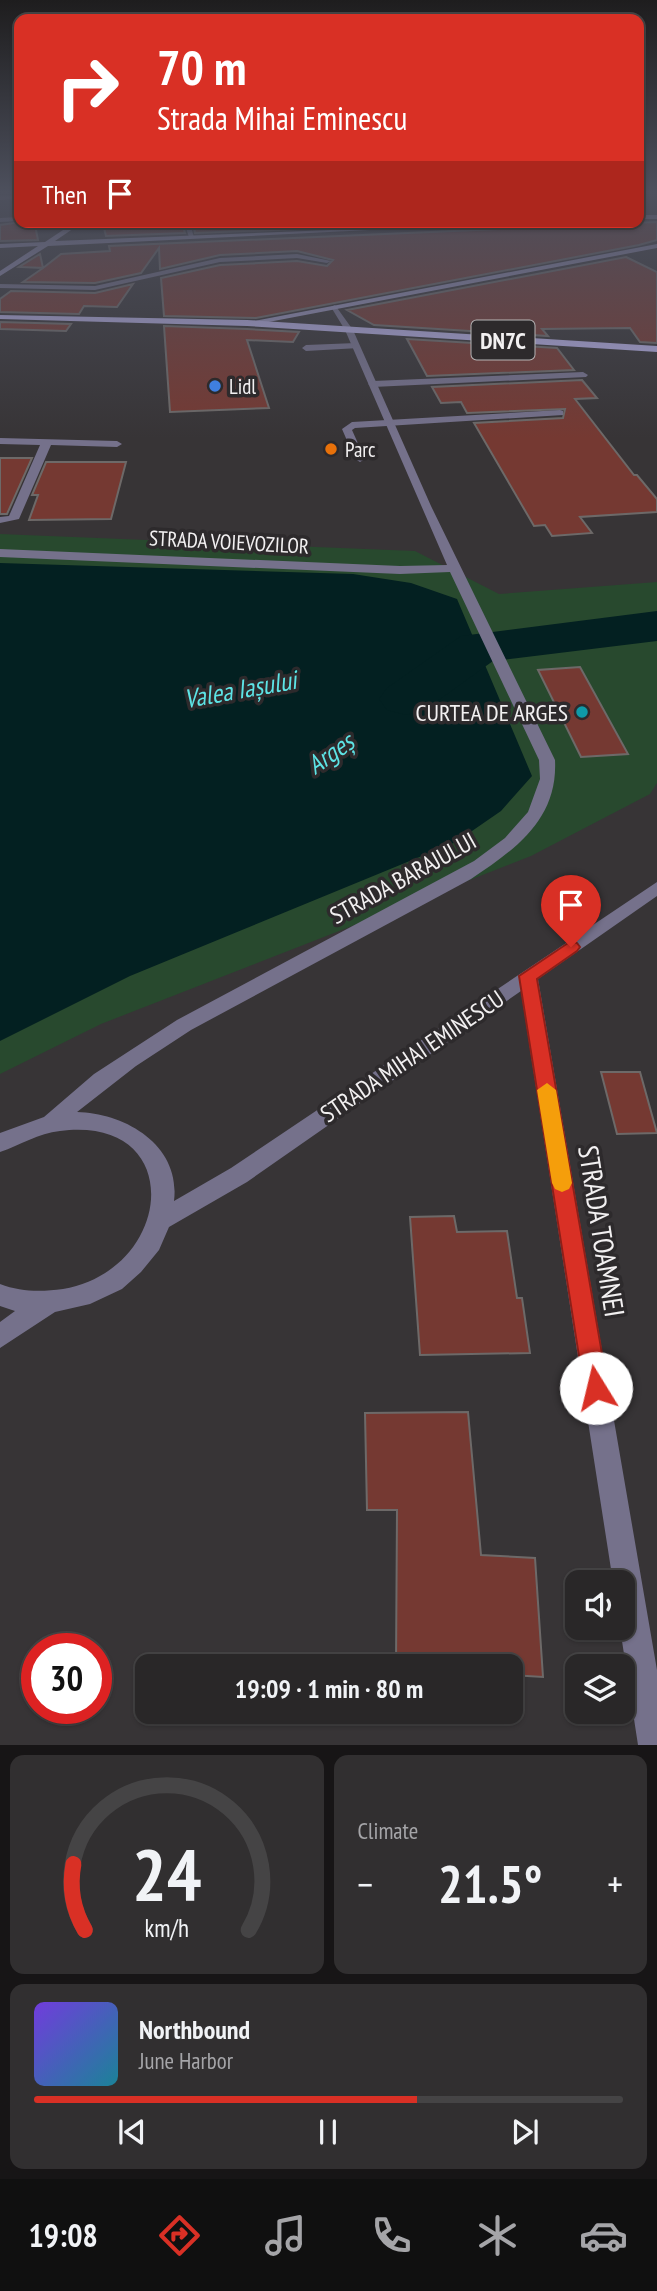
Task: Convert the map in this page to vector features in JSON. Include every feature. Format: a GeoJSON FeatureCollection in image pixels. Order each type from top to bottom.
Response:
{"type":"FeatureCollection","features":[{"type":"Feature","properties":{"kind":"main road"},"geometry":{"type":"LineString","coordinates":[[247,323],[502,275]]}},
{"type":"Feature","properties":{"kind":"main road","name":"DN7C"},"geometry":{"type":"LineString","coordinates":[[0,317],[247,323],[657,349]]}},
{"type":"Feature","properties":{"kind":"street"},"geometry":{"type":"LineString","coordinates":[[0,286],[95,288],[151,275]]}},
{"type":"Feature","properties":{"kind":"street","name":"STRADA BARAJULUI"},"geometry":{"type":"LineString","coordinates":[[51,1123],[86,1089],[135,1054],[198,1016],[465,875],[503,849],[541,806],[550,777],[547,760],[425,506],[349,330],[335,307]]}},
{"type":"Feature","properties":{"kind":"street"},"geometry":{"type":"LineString","coordinates":[[306,348],[356,346]]}},
{"type":"Feature","properties":{"kind":"street"},"geometry":{"type":"LineString","coordinates":[[373,384],[583,375]]}},
{"type":"Feature","properties":{"kind":"street"},"geometry":{"type":"LineString","coordinates":[[360,459],[347,429],[352,425],[560,412]]}},
{"type":"Feature","properties":{"kind":"street"},"geometry":{"type":"LineString","coordinates":[[0,441],[117,444]]}},
{"type":"Feature","properties":{"kind":"street"},"geometry":{"type":"LineString","coordinates":[[0,520],[13,519],[47,442]]}},
{"type":"Feature","properties":{"kind":"street","name":"STRADA VOIEVOZILOR"},"geometry":{"type":"LineString","coordinates":[[0,553],[400,570],[456,568]]}},
{"type":"Feature","properties":{"kind":"street","name":"STRADA MIHAI EMINESCU"},"geometry":{"type":"LineString","coordinates":[[163,1219],[239,1175],[657,888]]}},
{"type":"Feature","properties":{"kind":"street","name":"STRADA TOAMNEI"},"geometry":{"type":"LineString","coordinates":[[528,976],[654,1745]]}},
{"type":"Feature","properties":{"kind":"street"},"geometry":{"type":"LineString","coordinates":[[0,1143],[20,1132],[51,1123],[83,1120],[110,1126],[134,1138],[155,1159],[166,1187],[163,1219],[148,1250],[121,1276],[86,1295],[48,1303],[10,1300],[0,1295]]}},
{"type":"Feature","properties":{"kind":"street"},"geometry":{"type":"LineString","coordinates":[[0,1336],[48,1303]]}},
{"type":"Feature","properties":{"kind":"green space"},"geometry":{"type":"Polygon","coordinates":[[[0,534],[415,551],[499,594],[657,582],[657,783],[650,794],[531,856],[101,1024],[0,1074],[0,534]]]}},
{"type":"Feature","properties":{"kind":"water","name":"Valea Iașului"},"geometry":{"type":"Polygon","coordinates":[[[0,563],[353,574],[411,583],[457,599],[532,776],[501,811],[456,842],[130,976],[0,1041],[0,563]]]}},
{"type":"Feature","properties":{"kind":"building"},"geometry":{"type":"Polygon","coordinates":[[[32,275],[130,275],[95,283],[23,282],[32,275]]]}},
{"type":"Feature","properties":{"kind":"building"},"geometry":{"type":"Polygon","coordinates":[[[173,275],[479,275],[256,318],[164,316],[161,278],[173,275]]]}},
{"type":"Feature","properties":{"kind":"building"},"geometry":{"type":"Polygon","coordinates":[[[529,275],[657,275],[657,343],[640,342],[630,328],[542,329],[548,336],[374,325],[347,310],[529,275]]]}},
{"type":"Feature","properties":{"kind":"building"},"geometry":{"type":"Polygon","coordinates":[[[133,284],[117,307],[84,306],[79,314],[0,312],[0,299],[11,291],[95,293],[133,284]]]}},
{"type":"Feature","properties":{"kind":"building"},"geometry":{"type":"Polygon","coordinates":[[[0,322],[71,324],[66,331],[0,329],[0,322]]]}},
{"type":"Feature","properties":{"kind":"building","name":"Lidl"},"geometry":{"type":"Polygon","coordinates":[[[164,326],[299,332],[293,342],[247,340],[269,408],[170,412],[164,326]]]}},
{"type":"Feature","properties":{"kind":"building"},"geometry":{"type":"Polygon","coordinates":[[[407,339],[557,348],[574,370],[427,376],[407,339]]]}},
{"type":"Feature","properties":{"kind":"building"},"geometry":{"type":"Polygon","coordinates":[[[582,380],[597,398],[575,399],[634,475],[637,475],[657,499],[657,512],[580,517],[592,533],[552,536],[545,525],[534,526],[474,423],[563,418],[565,409],[467,413],[461,402],[441,403],[432,387],[582,380]]]}},
{"type":"Feature","properties":{"kind":"building"},"geometry":{"type":"Polygon","coordinates":[[[0,458],[32,458],[7,514],[0,514],[0,458]]]}},
{"type":"Feature","properties":{"kind":"building"},"geometry":{"type":"Polygon","coordinates":[[[46,462],[126,462],[111,519],[29,520],[38,495],[32,495],[46,462]]]}},
{"type":"Feature","properties":{"kind":"building","name":"CURTEA DE ARGES"},"geometry":{"type":"Polygon","coordinates":[[[580,667],[628,754],[581,757],[538,670],[580,667]]]}},
{"type":"Feature","properties":{"kind":"building"},"geometry":{"type":"Polygon","coordinates":[[[601,1072],[640,1072],[657,1133],[617,1134],[601,1072]]]}},
{"type":"Feature","properties":{"kind":"building"},"geometry":{"type":"Polygon","coordinates":[[[454,1216],[457,1232],[507,1231],[517,1298],[522,1298],[530,1353],[420,1355],[410,1217],[454,1216]]]}},
{"type":"Feature","properties":{"kind":"building"},"geometry":{"type":"Polygon","coordinates":[[[468,1412],[481,1555],[535,1558],[543,1677],[523,1676],[523,1654],[396,1654],[397,1510],[367,1510],[365,1413],[468,1412]]]}},
{"type":"Feature","properties":{"kind":"waterway","name":"Argeș"},"geometry":{"type":"LineString","coordinates":[[406,699],[479,647],[657,626]]}},
{"type":"Feature","properties":{"kind":"slow traffic"},"geometry":{"type":"LineString","coordinates":[[547,1090],[562,1183]]}},
{"type":"Feature","properties":{"kind":"place","name":"Lidl"},"geometry":{"type":"Point","coordinates":[215,386]}},
{"type":"Feature","properties":{"kind":"place","name":"Parc"},"geometry":{"type":"Point","coordinates":[331,449]}},
{"type":"Feature","properties":{"kind":"place","name":"CURTEA DE ARGES"},"geometry":{"type":"Point","coordinates":[582,712]}},
{"type":"Feature","properties":{"kind":"route"},"geometry":{"type":"LineString","coordinates":[[571,947],[528,976],[596,1388]]}}]}
